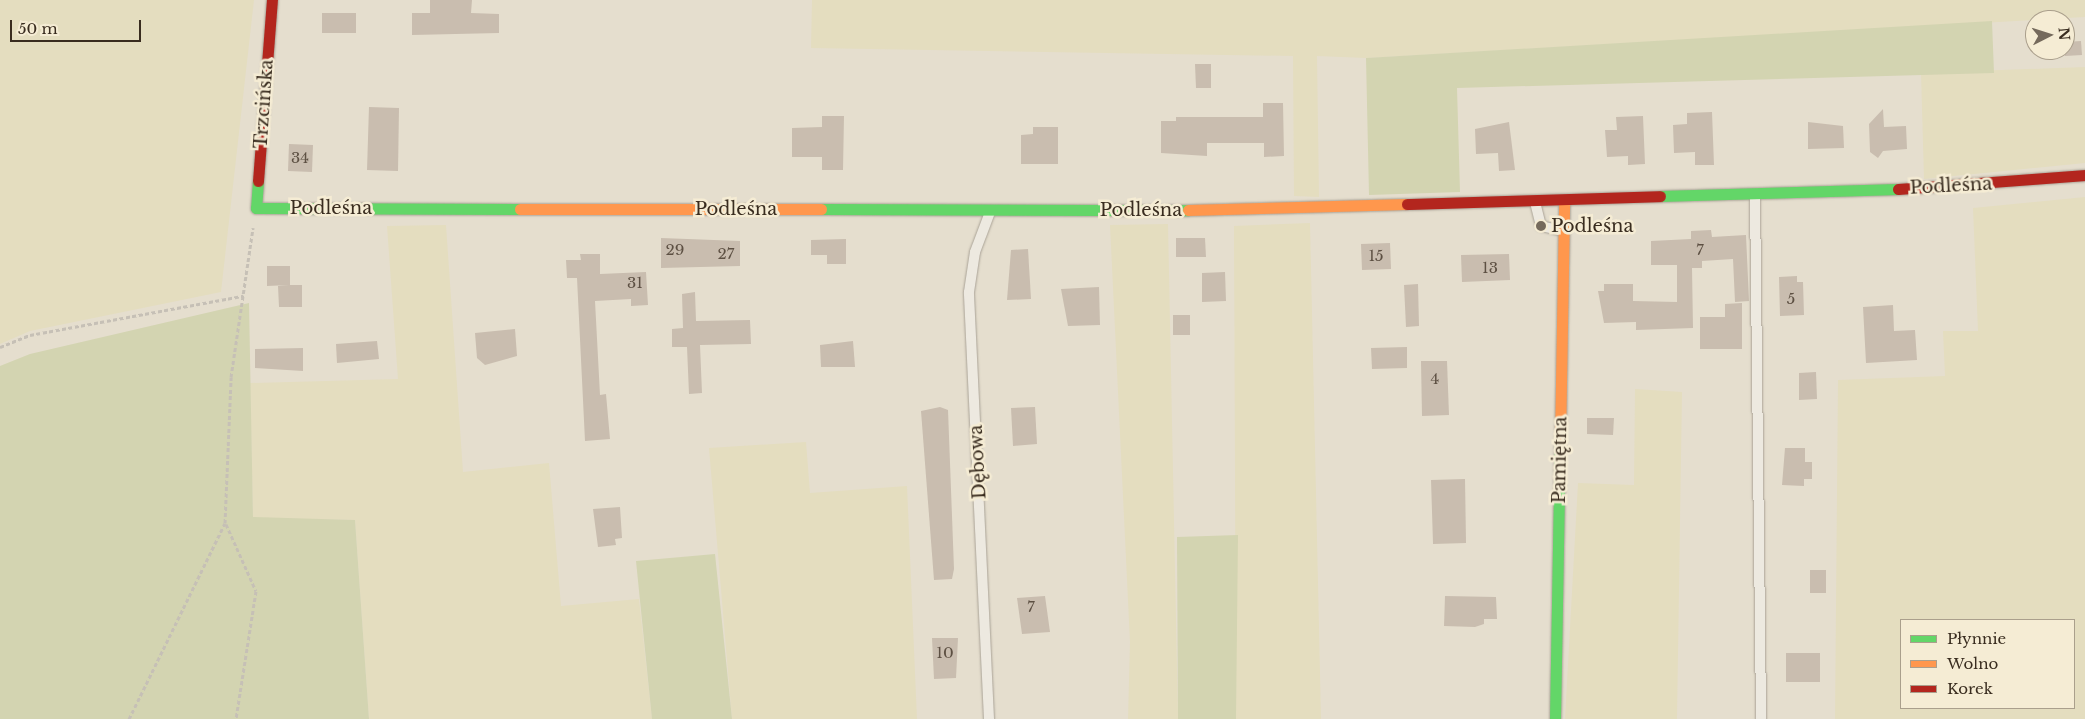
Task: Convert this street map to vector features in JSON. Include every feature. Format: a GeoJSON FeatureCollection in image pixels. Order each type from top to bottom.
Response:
{"type":"FeatureCollection","features":[{"type":"Feature","properties":{"kind":"street","name":"Trzcińska"},"geometry":{"type":"LineString","coordinates":[[256,208],[272,0]]}},
{"type":"Feature","properties":{"kind":"street","name":"Podleśna"},"geometry":{"type":"LineString","coordinates":[[256,208],[1220,210],[1564,202],[1963,187],[2085,175]]}},
{"type":"Feature","properties":{"kind":"street","name":"Pamiętna"},"geometry":{"type":"LineString","coordinates":[[1555,719],[1564,202]]}},
{"type":"Feature","properties":{"kind":"lane"},"geometry":{"type":"LineString","coordinates":[[1755,194],[1760,719]]}},
{"type":"Feature","properties":{"kind":"lane"},"geometry":{"type":"LineString","coordinates":[[1535,202],[1541,226],[1564,231]]}},
{"type":"Feature","properties":{"kind":"lane","name":"Dębowa"},"geometry":{"type":"LineString","coordinates":[[989,719],[968,292],[975,252],[992,209]]}},
{"type":"Feature","properties":{"kind":"path"},"geometry":{"type":"LineString","coordinates":[[129,719],[226,523],[231,377],[256,208]]}},
{"type":"Feature","properties":{"kind":"path"},"geometry":{"type":"LineString","coordinates":[[0,347],[30,335],[243,296]]}},
{"type":"Feature","properties":{"kind":"path"},"geometry":{"type":"LineString","coordinates":[[226,523],[256,591],[236,719]]}},
{"type":"Feature","properties":{"kind":"shaded area"},"geometry":{"type":"Polygon","coordinates":[[[0,0],[254,0],[221,292],[30,331],[0,344],[0,0]]]}},
{"type":"Feature","properties":{"kind":"shaded area"},"geometry":{"type":"Polygon","coordinates":[[[812,0],[2085,0],[2085,17],[2075,18],[2075,10],[2025,10],[2025,20],[1366,58],[1317,56],[1319,197],[1294,196],[1293,56],[811,48],[812,0]]]}},
{"type":"Feature","properties":{"kind":"shaded area"},"geometry":{"type":"Polygon","coordinates":[[[2085,67],[2085,163],[1924,179],[1921,73],[2085,67]]]}},
{"type":"Feature","properties":{"kind":"shaded area"},"geometry":{"type":"Polygon","coordinates":[[[2085,197],[2085,719],[1835,719],[1838,380],[1945,376],[1943,331],[1978,331],[1973,208],[2085,197]]]}},
{"type":"Feature","properties":{"kind":"shaded area"},"geometry":{"type":"Polygon","coordinates":[[[1310,223],[1321,719],[1236,719],[1234,226],[1310,223]]]}},
{"type":"Feature","properties":{"kind":"shaded area"},"geometry":{"type":"Polygon","coordinates":[[[1168,224],[1178,719],[1128,719],[1130,642],[1110,225],[1168,224]]]}},
{"type":"Feature","properties":{"kind":"shaded area"},"geometry":{"type":"Polygon","coordinates":[[[446,225],[463,472],[549,463],[561,606],[639,599],[652,719],[369,719],[355,520],[253,518],[250,383],[398,379],[387,226],[446,225]]]}},
{"type":"Feature","properties":{"kind":"shaded area"},"geometry":{"type":"Polygon","coordinates":[[[1635,389],[1682,392],[1677,719],[1565,719],[1578,483],[1634,485],[1635,389]]]}},
{"type":"Feature","properties":{"kind":"shaded area"},"geometry":{"type":"Polygon","coordinates":[[[806,442],[810,493],[907,486],[917,719],[732,719],[709,448],[806,442]]]}},
{"type":"Feature","properties":{"kind":"green space"},"geometry":{"type":"Polygon","coordinates":[[[1992,21],[1994,73],[1457,88],[1460,192],[1369,195],[1366,58],[1992,21]]]}},
{"type":"Feature","properties":{"kind":"green space"},"geometry":{"type":"Polygon","coordinates":[[[249,303],[253,517],[355,520],[369,719],[0,719],[0,366],[30,354],[249,303]]]}},
{"type":"Feature","properties":{"kind":"green space"},"geometry":{"type":"Polygon","coordinates":[[[1238,535],[1236,719],[1178,719],[1177,537],[1238,535]]]}},
{"type":"Feature","properties":{"kind":"green space"},"geometry":{"type":"Polygon","coordinates":[[[715,554],[732,719],[652,719],[636,561],[715,554]]]}},
{"type":"Feature","properties":{"kind":"building"},"geometry":{"type":"Polygon","coordinates":[[[430,0],[472,0],[471,13],[499,14],[499,33],[412,35],[412,13],[430,13],[430,0]]]}},
{"type":"Feature","properties":{"kind":"building"},"geometry":{"type":"Polygon","coordinates":[[[322,13],[356,13],[356,33],[322,33],[322,13]]]}},
{"type":"Feature","properties":{"kind":"building"},"geometry":{"type":"Polygon","coordinates":[[[2075,41],[2081,41],[2082,55],[2075,55],[2075,41]]]}},
{"type":"Feature","properties":{"kind":"building"},"geometry":{"type":"Polygon","coordinates":[[[1195,64],[1211,64],[1211,88],[1196,88],[1195,64]]]}},
{"type":"Feature","properties":{"kind":"building"},"geometry":{"type":"Polygon","coordinates":[[[1263,103],[1283,103],[1284,156],[1264,157],[1264,143],[1207,143],[1207,156],[1161,153],[1161,121],[1176,121],[1176,117],[1263,117],[1263,103]]]}},
{"type":"Feature","properties":{"kind":"building"},"geometry":{"type":"Polygon","coordinates":[[[369,107],[399,108],[398,171],[367,170],[369,107]]]}},
{"type":"Feature","properties":{"kind":"building"},"geometry":{"type":"Polygon","coordinates":[[[1883,109],[1884,127],[1906,126],[1907,149],[1883,151],[1878,158],[1870,152],[1869,124],[1883,109]]]}},
{"type":"Feature","properties":{"kind":"building"},"geometry":{"type":"Polygon","coordinates":[[[1712,112],[1714,165],[1695,165],[1695,152],[1674,153],[1673,125],[1687,124],[1687,113],[1712,112]]]}},
{"type":"Feature","properties":{"kind":"building"},"geometry":{"type":"Polygon","coordinates":[[[822,116],[844,116],[843,170],[822,170],[822,157],[792,157],[792,128],[822,127],[822,116]]]}},
{"type":"Feature","properties":{"kind":"building"},"geometry":{"type":"Polygon","coordinates":[[[1643,116],[1645,164],[1628,165],[1628,156],[1607,157],[1605,130],[1617,130],[1616,117],[1643,116]]]}},
{"type":"Feature","properties":{"kind":"building"},"geometry":{"type":"Polygon","coordinates":[[[1509,122],[1515,170],[1499,171],[1498,153],[1476,154],[1475,129],[1509,122]]]}},
{"type":"Feature","properties":{"kind":"building"},"geometry":{"type":"Polygon","coordinates":[[[1808,122],[1843,126],[1844,148],[1808,149],[1808,122]]]}},
{"type":"Feature","properties":{"kind":"building"},"geometry":{"type":"Polygon","coordinates":[[[1033,127],[1058,127],[1058,164],[1021,164],[1021,135],[1033,134],[1033,127]]]}},
{"type":"Feature","properties":{"kind":"building"},"geometry":{"type":"Polygon","coordinates":[[[289,144],[313,145],[312,172],[288,171],[289,144]]]}},
{"type":"Feature","properties":{"kind":"building"},"geometry":{"type":"Polygon","coordinates":[[[1711,230],[1712,237],[1746,235],[1749,301],[1735,302],[1733,259],[1702,261],[1702,268],[1692,268],[1693,328],[1636,330],[1636,322],[1604,323],[1598,291],[1604,291],[1604,284],[1633,284],[1633,301],[1677,302],[1677,265],[1651,265],[1651,241],[1691,239],[1691,231],[1711,230]]]}},
{"type":"Feature","properties":{"kind":"building"},"geometry":{"type":"Polygon","coordinates":[[[661,238],[740,241],[740,266],[661,268],[661,238]]]}},
{"type":"Feature","properties":{"kind":"building"},"geometry":{"type":"Polygon","coordinates":[[[1176,238],[1205,238],[1206,257],[1176,257],[1176,238]]]}},
{"type":"Feature","properties":{"kind":"building"},"geometry":{"type":"Polygon","coordinates":[[[846,239],[846,264],[827,264],[827,255],[811,255],[811,240],[846,239]]]}},
{"type":"Feature","properties":{"kind":"building"},"geometry":{"type":"Polygon","coordinates":[[[1390,243],[1391,269],[1362,270],[1361,244],[1390,243]]]}},
{"type":"Feature","properties":{"kind":"building"},"geometry":{"type":"Polygon","coordinates":[[[1028,249],[1031,299],[1007,300],[1011,250],[1028,249]]]}},
{"type":"Feature","properties":{"kind":"building"},"geometry":{"type":"Polygon","coordinates":[[[580,254],[600,254],[600,274],[646,272],[648,305],[631,306],[631,299],[595,301],[600,395],[606,394],[610,439],[585,441],[577,278],[567,278],[566,260],[581,260],[580,254]]]}},
{"type":"Feature","properties":{"kind":"building"},"geometry":{"type":"Polygon","coordinates":[[[1509,254],[1510,280],[1462,282],[1461,255],[1509,254]]]}},
{"type":"Feature","properties":{"kind":"building"},"geometry":{"type":"Polygon","coordinates":[[[267,266],[290,266],[290,285],[302,285],[302,307],[279,307],[278,286],[289,285],[267,286],[267,266]]]}},
{"type":"Feature","properties":{"kind":"building"},"geometry":{"type":"Polygon","coordinates":[[[1225,272],[1226,301],[1202,302],[1202,273],[1225,272]]]}},
{"type":"Feature","properties":{"kind":"building"},"geometry":{"type":"Polygon","coordinates":[[[1797,276],[1797,282],[1803,282],[1804,315],[1780,316],[1779,277],[1797,276]]]}},
{"type":"Feature","properties":{"kind":"building"},"geometry":{"type":"Polygon","coordinates":[[[1418,284],[1419,326],[1406,327],[1404,285],[1418,284]]]}},
{"type":"Feature","properties":{"kind":"building"},"geometry":{"type":"Polygon","coordinates":[[[1099,287],[1100,325],[1068,326],[1061,289],[1099,287]]]}},
{"type":"Feature","properties":{"kind":"building"},"geometry":{"type":"Polygon","coordinates":[[[695,292],[696,321],[750,320],[751,344],[700,345],[702,393],[689,394],[687,347],[672,347],[672,329],[683,328],[682,294],[695,292]]]}},
{"type":"Feature","properties":{"kind":"building"},"geometry":{"type":"Polygon","coordinates":[[[1742,303],[1742,349],[1700,349],[1700,317],[1725,317],[1725,304],[1742,303]]]}},
{"type":"Feature","properties":{"kind":"building"},"geometry":{"type":"Polygon","coordinates":[[[1893,305],[1894,331],[1915,330],[1917,360],[1866,363],[1863,307],[1893,305]]]}},
{"type":"Feature","properties":{"kind":"building"},"geometry":{"type":"Polygon","coordinates":[[[1173,315],[1190,315],[1190,335],[1173,335],[1173,315]]]}},
{"type":"Feature","properties":{"kind":"building"},"geometry":{"type":"Polygon","coordinates":[[[515,329],[517,356],[485,365],[477,358],[475,333],[515,329]]]}},
{"type":"Feature","properties":{"kind":"building"},"geometry":{"type":"Polygon","coordinates":[[[377,341],[379,359],[337,363],[336,344],[377,341]]]}},
{"type":"Feature","properties":{"kind":"building"},"geometry":{"type":"Polygon","coordinates":[[[853,341],[855,367],[821,367],[820,345],[853,341]]]}},
{"type":"Feature","properties":{"kind":"building"},"geometry":{"type":"Polygon","coordinates":[[[1407,347],[1407,368],[1372,369],[1371,348],[1407,347]]]}},
{"type":"Feature","properties":{"kind":"building"},"geometry":{"type":"Polygon","coordinates":[[[303,348],[303,371],[255,368],[255,349],[303,348]]]}},
{"type":"Feature","properties":{"kind":"building"},"geometry":{"type":"Polygon","coordinates":[[[1421,361],[1447,361],[1449,415],[1422,416],[1421,361]]]}},
{"type":"Feature","properties":{"kind":"building"},"geometry":{"type":"Polygon","coordinates":[[[1816,372],[1817,399],[1799,400],[1799,373],[1816,372]]]}},
{"type":"Feature","properties":{"kind":"building"},"geometry":{"type":"Polygon","coordinates":[[[940,407],[948,410],[954,569],[952,579],[934,580],[921,411],[940,407]]]}},
{"type":"Feature","properties":{"kind":"building"},"geometry":{"type":"Polygon","coordinates":[[[1035,407],[1037,444],[1013,446],[1011,408],[1035,407]]]}},
{"type":"Feature","properties":{"kind":"building"},"geometry":{"type":"Polygon","coordinates":[[[1587,418],[1614,418],[1613,435],[1587,434],[1587,418]]]}},
{"type":"Feature","properties":{"kind":"building"},"geometry":{"type":"Polygon","coordinates":[[[1785,448],[1805,448],[1805,462],[1812,462],[1812,479],[1804,479],[1804,486],[1782,485],[1785,448]]]}},
{"type":"Feature","properties":{"kind":"building"},"geometry":{"type":"Polygon","coordinates":[[[1465,479],[1466,543],[1433,544],[1431,480],[1465,479]]]}},
{"type":"Feature","properties":{"kind":"building"},"geometry":{"type":"Polygon","coordinates":[[[620,507],[622,538],[615,539],[616,545],[598,547],[593,509],[620,507]]]}},
{"type":"Feature","properties":{"kind":"building"},"geometry":{"type":"Polygon","coordinates":[[[1810,570],[1826,570],[1826,593],[1810,593],[1810,570]]]}},
{"type":"Feature","properties":{"kind":"building"},"geometry":{"type":"Polygon","coordinates":[[[1045,596],[1050,632],[1022,634],[1017,598],[1045,596]]]}},
{"type":"Feature","properties":{"kind":"building"},"geometry":{"type":"Polygon","coordinates":[[[1445,596],[1496,597],[1497,619],[1484,619],[1484,624],[1475,627],[1444,626],[1445,596]]]}},
{"type":"Feature","properties":{"kind":"building"},"geometry":{"type":"Polygon","coordinates":[[[932,638],[958,638],[956,678],[934,679],[932,638]]]}},
{"type":"Feature","properties":{"kind":"building"},"geometry":{"type":"Polygon","coordinates":[[[1786,653],[1820,653],[1820,682],[1786,682],[1786,653]]]}},
{"type":"Feature","properties":{"kind":"traffic: fast"},"geometry":{"type":"LineString","coordinates":[[258,181],[256,208],[520,209]]}},
{"type":"Feature","properties":{"kind":"traffic: fast"},"geometry":{"type":"LineString","coordinates":[[1660,196],[1898,189]]}},
{"type":"Feature","properties":{"kind":"traffic: fast"},"geometry":{"type":"LineString","coordinates":[[821,209],[1188,210]]}},
{"type":"Feature","properties":{"kind":"traffic: fast"},"geometry":{"type":"LineString","coordinates":[[1555,719],[1560,440]]}},
{"type":"Feature","properties":{"kind":"traffic: slow"},"geometry":{"type":"LineString","coordinates":[[1560,440],[1564,201]]}},
{"type":"Feature","properties":{"kind":"traffic: slow"},"geometry":{"type":"LineString","coordinates":[[1188,210],[1407,204]]}},
{"type":"Feature","properties":{"kind":"traffic: slow"},"geometry":{"type":"LineString","coordinates":[[520,209],[821,209]]}},
{"type":"Feature","properties":{"kind":"traffic: jam"},"geometry":{"type":"LineString","coordinates":[[258,181],[272,0]]}},
{"type":"Feature","properties":{"kind":"traffic: jam"},"geometry":{"type":"LineString","coordinates":[[1898,189],[2085,175]]}},
{"type":"Feature","properties":{"kind":"traffic: jam"},"geometry":{"type":"LineString","coordinates":[[1407,204],[1660,196]]}},
{"type":"Feature","properties":{"kind":"place","name":"Podleśna"},"geometry":{"type":"Point","coordinates":[1541,226]}}]}
